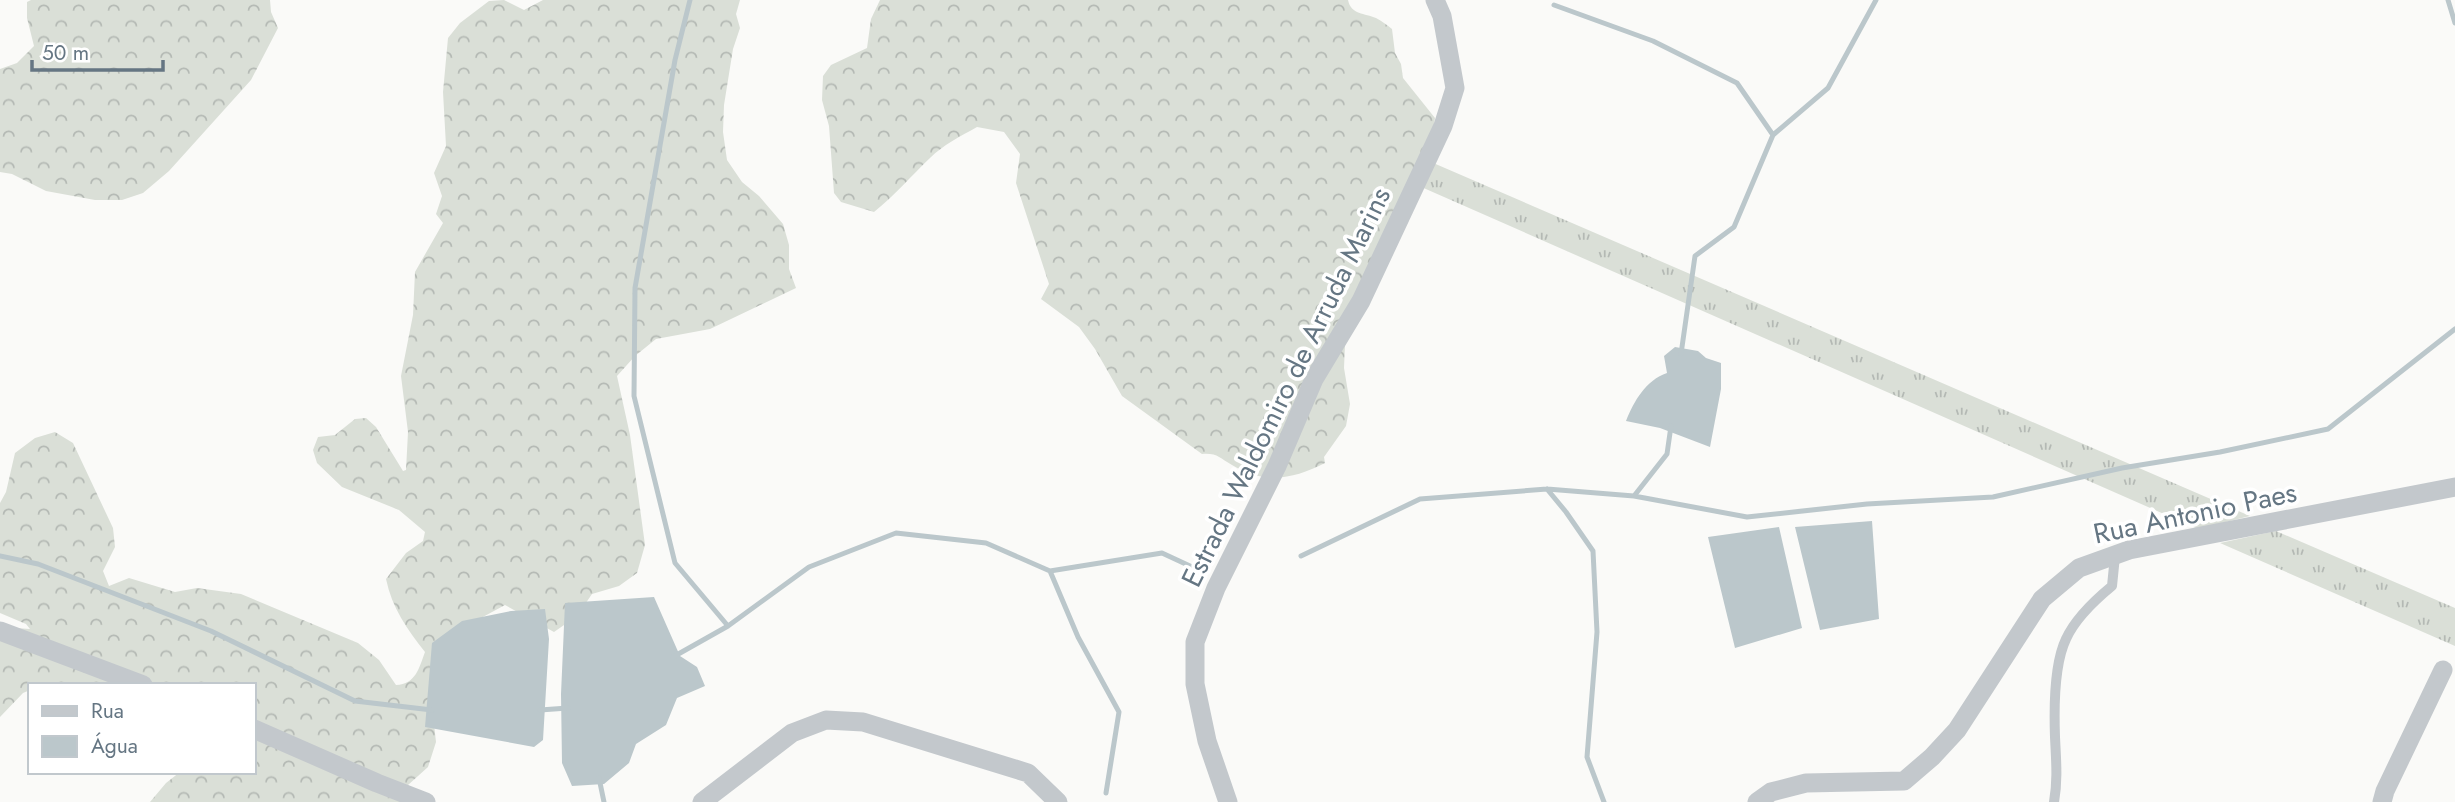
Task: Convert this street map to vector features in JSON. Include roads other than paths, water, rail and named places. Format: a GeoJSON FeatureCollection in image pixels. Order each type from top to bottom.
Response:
{"type":"FeatureCollection","features":[{"type":"Feature","properties":{"kind":"street","name":"Estrada Waldomiro de Arruda Marins"},"geometry":{"type":"LineString","coordinates":[[1228,802],[1204,730],[1195,684],[1195,642],[1216,588],[1277,466],[1314,379],[1361,301],[1443,126],[1455,89],[1442,16],[1435,0]]}},
{"type":"Feature","properties":{"kind":"street","name":"Rua Antonio Paes"},"geometry":{"type":"LineString","coordinates":[[1758,802],[1771,792],[1805,783],[1904,781],[1932,757],[1957,730],[2042,598],[2080,568],[2129,550],[2455,487]]}},
{"type":"Feature","properties":{"kind":"street"},"geometry":{"type":"LineString","coordinates":[[0,631],[138,683]]}},
{"type":"Feature","properties":{"kind":"street"},"geometry":{"type":"LineString","coordinates":[[2382,802],[2443,670]]}},
{"type":"Feature","properties":{"kind":"street"},"geometry":{"type":"LineString","coordinates":[[702,802],[792,733],[826,720],[863,722],[1028,773],[1058,802]]}},
{"type":"Feature","properties":{"kind":"street"},"geometry":{"type":"LineString","coordinates":[[256,730],[426,802]]}},
{"type":"Feature","properties":{"kind":"lane"},"geometry":{"type":"LineString","coordinates":[[2054,802],[2058,781],[2055,712],[2058,668],[2066,639],[2077,622],[2094,601],[2112,586],[2115,555]]}},
{"type":"Feature","properties":{"kind":"water"},"geometry":{"type":"Polygon","coordinates":[[[1675,347],[1698,351],[1706,358],[1721,363],[1721,389],[1710,447],[1660,428],[1626,421],[1642,392],[1653,381],[1667,373],[1664,356],[1675,347]]]}},
{"type":"Feature","properties":{"kind":"water"},"geometry":{"type":"Polygon","coordinates":[[[1872,521],[1879,619],[1820,630],[1795,527],[1872,521]]]}},
{"type":"Feature","properties":{"kind":"water"},"geometry":{"type":"Polygon","coordinates":[[[1779,527],[1802,628],[1735,648],[1708,537],[1779,527]]]}},
{"type":"Feature","properties":{"kind":"water"},"geometry":{"type":"Polygon","coordinates":[[[654,597],[680,656],[697,667],[705,686],[677,698],[666,725],[636,744],[629,763],[604,784],[572,786],[562,763],[561,694],[565,603],[654,597]]]}},
{"type":"Feature","properties":{"kind":"water"},"geometry":{"type":"Polygon","coordinates":[[[545,609],[549,639],[543,740],[534,747],[425,727],[432,643],[462,621],[511,611],[545,609]]]}},
{"type":"Feature","properties":{"kind":"waterway"},"geometry":{"type":"LineString","coordinates":[[690,0],[675,60],[635,288],[634,396],[675,563],[728,626]]}},
{"type":"Feature","properties":{"kind":"waterway"},"geometry":{"type":"LineString","coordinates":[[1681,354],[1695,256],[1734,227],[1773,135],[1828,88],[1876,0]]}},
{"type":"Feature","properties":{"kind":"waterway"},"geometry":{"type":"LineString","coordinates":[[2448,0],[2455,23]]}},
{"type":"Feature","properties":{"kind":"waterway"},"geometry":{"type":"LineString","coordinates":[[1554,5],[1653,41],[1737,83],[1773,135]]}},
{"type":"Feature","properties":{"kind":"waterway"},"geometry":{"type":"LineString","coordinates":[[1634,496],[1747,517],[1867,504],[1993,497],[2122,468],[2220,452],[2328,429],[2455,329]]}},
{"type":"Feature","properties":{"kind":"waterway"},"geometry":{"type":"LineString","coordinates":[[1301,556],[1420,499],[1547,489],[1634,496],[1667,454],[1671,426]]}},
{"type":"Feature","properties":{"kind":"waterway"},"geometry":{"type":"LineString","coordinates":[[1547,489],[1593,551],[1597,632],[1587,757],[1604,802]]}},
{"type":"Feature","properties":{"kind":"waterway"},"geometry":{"type":"LineString","coordinates":[[673,657],[728,626],[809,567],[896,533],[986,543],[1050,571],[1162,553],[1190,566]]}},
{"type":"Feature","properties":{"kind":"waterway"},"geometry":{"type":"LineString","coordinates":[[0,556],[38,564],[211,631],[355,701],[432,710]]}},
{"type":"Feature","properties":{"kind":"waterway"},"geometry":{"type":"LineString","coordinates":[[1050,571],[1078,637],[1119,712],[1106,793]]}},
{"type":"Feature","properties":{"kind":"waterway"},"geometry":{"type":"LineString","coordinates":[[540,710],[568,708]]}},
{"type":"Feature","properties":{"kind":"waterway"},"geometry":{"type":"LineString","coordinates":[[599,778],[604,802]]}}]}
